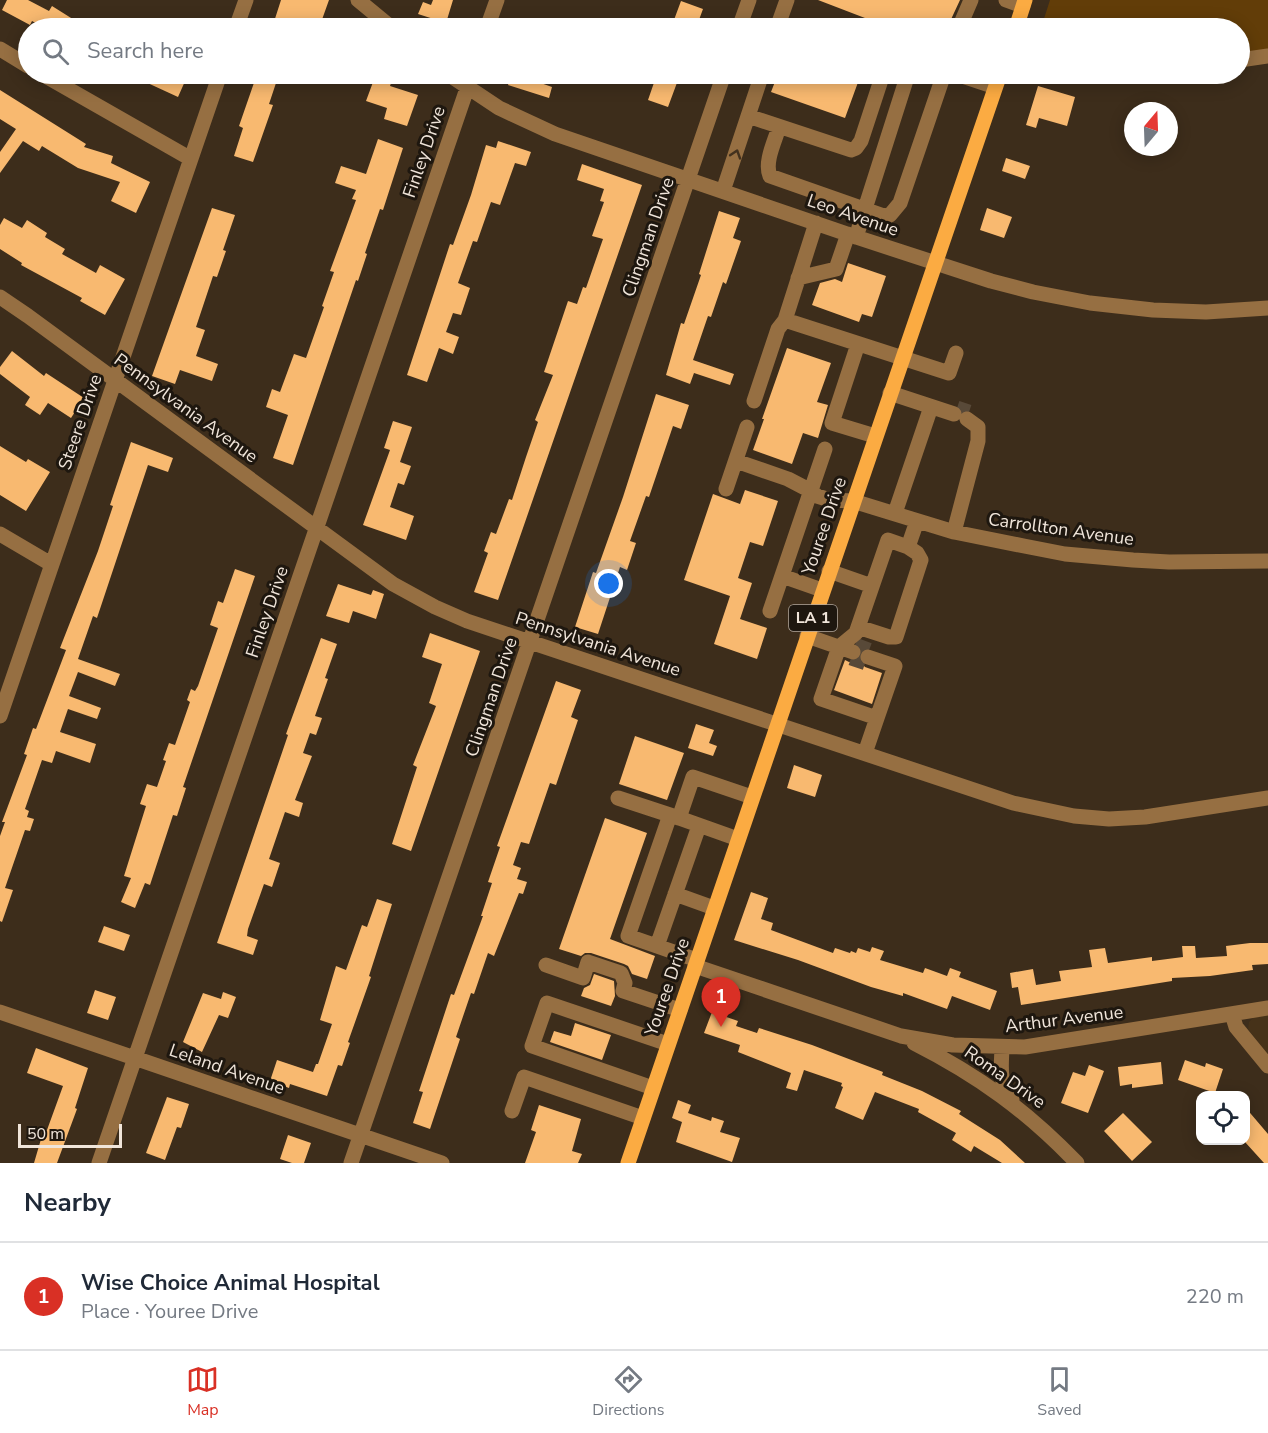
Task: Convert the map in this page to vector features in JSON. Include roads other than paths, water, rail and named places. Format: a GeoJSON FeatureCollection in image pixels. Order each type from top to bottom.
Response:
{"type":"FeatureCollection","features":[{"type":"Feature","properties":{"kind":"main road"},"geometry":{"type":"LineString","coordinates":[[1021,18],[1024,3]]}},
{"type":"Feature","properties":{"kind":"main road","name":"Youree Drive"},"geometry":{"type":"LineString","coordinates":[[629,1163],[822,590],[997,84]]}},
{"type":"Feature","properties":{"kind":"street"},"geometry":{"type":"LineString","coordinates":[[240,18],[246,0]]}},
{"type":"Feature","properties":{"kind":"street"},"geometry":{"type":"LineString","coordinates":[[358,0],[380,18]]}},
{"type":"Feature","properties":{"kind":"street"},"geometry":{"type":"LineString","coordinates":[[491,18],[497,0]]}},
{"type":"Feature","properties":{"kind":"street"},"geometry":{"type":"LineString","coordinates":[[743,18],[749,0]]}},
{"type":"Feature","properties":{"kind":"street"},"geometry":{"type":"LineString","coordinates":[[780,18],[786,0]]}},
{"type":"Feature","properties":{"kind":"street"},"geometry":{"type":"LineString","coordinates":[[963,18],[971,0]]}},
{"type":"Feature","properties":{"kind":"street"},"geometry":{"type":"LineString","coordinates":[[1006,0],[1024,3]]}},
{"type":"Feature","properties":{"kind":"street"},"geometry":{"type":"LineString","coordinates":[[0,49],[18,60]]}},
{"type":"Feature","properties":{"kind":"street"},"geometry":{"type":"LineString","coordinates":[[1250,58],[1268,56]]}},
{"type":"Feature","properties":{"kind":"street"},"geometry":{"type":"LineString","coordinates":[[59,84],[190,159]]}},
{"type":"Feature","properties":{"kind":"street","name":"Steere Drive"},"geometry":{"type":"LineString","coordinates":[[0,716],[216,84]]}},
{"type":"Feature","properties":{"kind":"street","name":"Finley Drive"},"geometry":{"type":"LineString","coordinates":[[99,1163],[469,84]]}},
{"type":"Feature","properties":{"kind":"street","name":"Leo Avenue"},"geometry":{"type":"LineString","coordinates":[[474,84],[517,117],[555,134],[852,236],[1022,289],[1089,303],[1153,310],[1206,312],[1268,308]]}},
{"type":"Feature","properties":{"kind":"street","name":"Clingman Drive"},"geometry":{"type":"LineString","coordinates":[[351,1163],[721,84]]}},
{"type":"Feature","properties":{"kind":"street"},"geometry":{"type":"LineString","coordinates":[[723,192],[759,84]]}},
{"type":"Feature","properties":{"kind":"street"},"geometry":{"type":"LineString","coordinates":[[748,116],[851,150],[856,148],[861,141],[880,84]]}},
{"type":"Feature","properties":{"kind":"street"},"geometry":{"type":"LineString","coordinates":[[798,278],[836,269],[864,210],[905,84]]}},
{"type":"Feature","properties":{"kind":"street"},"geometry":{"type":"LineString","coordinates":[[779,127],[768,163],[767,170],[770,176],[864,210],[884,216],[890,215],[900,203],[941,84]]}},
{"type":"Feature","properties":{"kind":"street"},"geometry":{"type":"LineString","coordinates":[[754,401],[778,329],[785,320],[816,223]]}},
{"type":"Feature","properties":{"kind":"street","name":"Pennsylvania Avenue"},"geometry":{"type":"LineString","coordinates":[[0,297],[317,529],[410,594],[467,621],[1013,803],[1074,816],[1109,819],[1144,817],[1268,798]]}},
{"type":"Feature","properties":{"kind":"street"},"geometry":{"type":"LineString","coordinates":[[785,320],[949,373],[956,352]]}},
{"type":"Feature","properties":{"kind":"street"},"geometry":{"type":"LineString","coordinates":[[858,344],[832,423],[875,436]]}},
{"type":"Feature","properties":{"kind":"street"},"geometry":{"type":"LineString","coordinates":[[890,393],[956,413],[978,427],[978,441],[954,532]]}},
{"type":"Feature","properties":{"kind":"street"},"geometry":{"type":"LineString","coordinates":[[895,513],[956,413]]}},
{"type":"Feature","properties":{"kind":"street"},"geometry":{"type":"LineString","coordinates":[[726,489],[747,427]]}},
{"type":"Feature","properties":{"kind":"street"},"geometry":{"type":"LineString","coordinates":[[770,611],[825,449]]}},
{"type":"Feature","properties":{"kind":"street","name":"Carrollton Avenue"},"geometry":{"type":"LineString","coordinates":[[736,461],[788,479],[811,490],[817,496],[830,500],[853,501],[954,532],[1065,554],[1169,562],[1268,561]]}},
{"type":"Feature","properties":{"kind":"street"},"geometry":{"type":"LineString","coordinates":[[908,547],[917,520]]}},
{"type":"Feature","properties":{"kind":"street"},"geometry":{"type":"LineString","coordinates":[[0,534],[51,564]]}},
{"type":"Feature","properties":{"kind":"street"},"geometry":{"type":"LineString","coordinates":[[858,627],[896,637],[921,560],[917,553],[888,540],[849,650],[821,699],[877,718]]}},
{"type":"Feature","properties":{"kind":"street"},"geometry":{"type":"LineString","coordinates":[[829,571],[872,586]]}},
{"type":"Feature","properties":{"kind":"street"},"geometry":{"type":"LineString","coordinates":[[782,576],[822,590]]}},
{"type":"Feature","properties":{"kind":"street"},"geometry":{"type":"LineString","coordinates":[[807,636],[849,650]]}},
{"type":"Feature","properties":{"kind":"street"},"geometry":{"type":"LineString","coordinates":[[865,753],[895,666],[870,658]]}},
{"type":"Feature","properties":{"kind":"street"},"geometry":{"type":"LineString","coordinates":[[675,817],[693,777],[752,797]]}},
{"type":"Feature","properties":{"kind":"street"},"geometry":{"type":"LineString","coordinates":[[618,798],[738,839]]}},
{"type":"Feature","properties":{"kind":"street","name":"Arthur Avenue"},"geometry":{"type":"LineString","coordinates":[[675,817],[628,936],[696,963],[901,1036],[953,1045],[1002,1048],[1045,1044],[1268,1008]]}},
{"type":"Feature","properties":{"kind":"street"},"geometry":{"type":"LineString","coordinates":[[657,946],[699,826]]}},
{"type":"Feature","properties":{"kind":"street"},"geometry":{"type":"LineString","coordinates":[[675,894],[714,908]]}},
{"type":"Feature","properties":{"kind":"street"},"geometry":{"type":"LineString","coordinates":[[546,965],[583,978],[588,962],[621,973],[625,983],[623,991],[680,1010]]}},
{"type":"Feature","properties":{"kind":"street"},"geometry":{"type":"LineString","coordinates":[[653,1088],[532,1046],[547,1002],[668,1044]]}},
{"type":"Feature","properties":{"kind":"street","name":"Leland Avenue"},"geometry":{"type":"LineString","coordinates":[[0,1012],[442,1163]]}},
{"type":"Feature","properties":{"kind":"street"},"geometry":{"type":"LineString","coordinates":[[1232,1014],[1236,1027],[1268,1066]]}},
{"type":"Feature","properties":{"kind":"street","name":"Roma Drive"},"geometry":{"type":"LineString","coordinates":[[901,1036],[957,1066],[1015,1106],[1047,1132],[1077,1163]]}},
{"type":"Feature","properties":{"kind":"street"},"geometry":{"type":"LineString","coordinates":[[1002,1048],[1003,1087],[1015,1106]]}},
{"type":"Feature","properties":{"kind":"street"},"geometry":{"type":"LineString","coordinates":[[513,1111],[524,1077],[643,1118]]}},
{"type":"Feature","properties":{"kind":"tunnel"},"geometry":{"type":"LineString","coordinates":[[957,408],[969,412]]}},
{"type":"Feature","properties":{"kind":"tunnel"},"geometry":{"type":"LineString","coordinates":[[855,645],[871,651]]}},
{"type":"Feature","properties":{"kind":"tunnel"},"geometry":{"type":"LineString","coordinates":[[851,658],[866,663]]}},
{"type":"Feature","properties":{"kind":"place","name":"Wise Choice Animal Hospital"},"geometry":{"type":"Point","coordinates":[721,1027]}}]}
